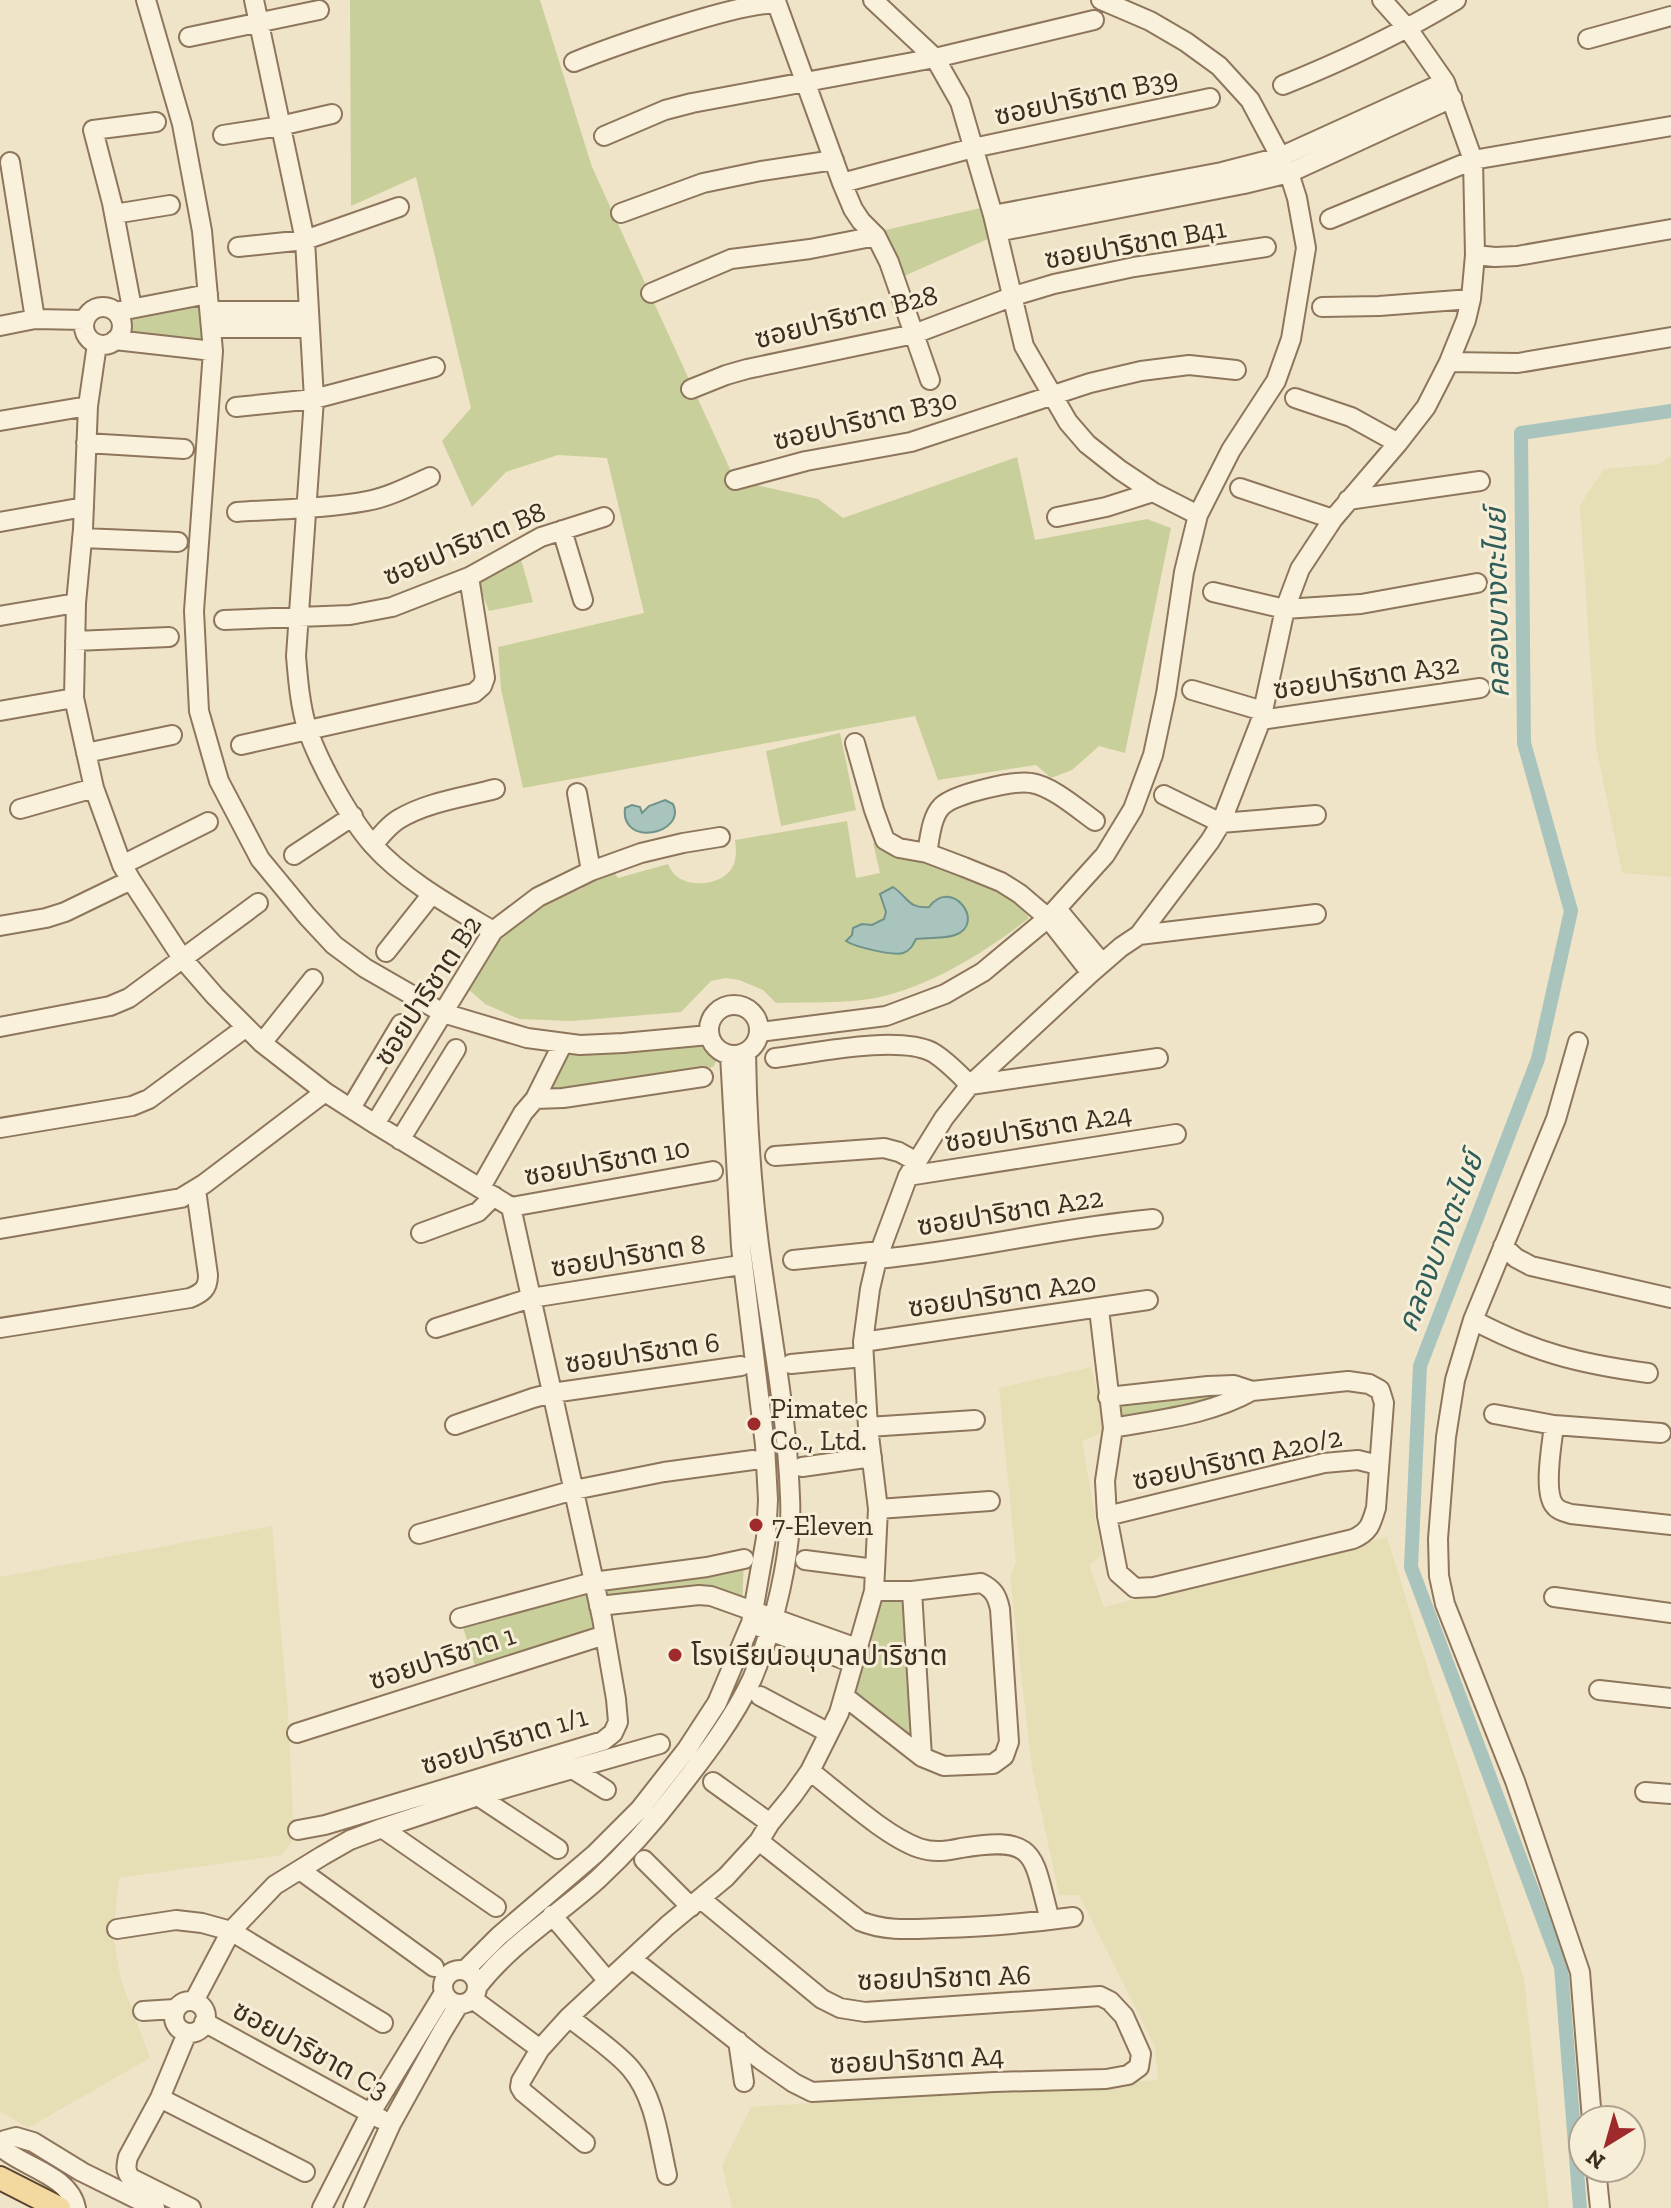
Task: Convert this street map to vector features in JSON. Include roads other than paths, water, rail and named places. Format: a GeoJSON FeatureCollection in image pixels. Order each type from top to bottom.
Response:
{"type":"FeatureCollection","features":[{"type":"Feature","properties":{"kind":"main road"},"geometry":{"type":"LineString","coordinates":[[7,2182],[59,2208]]}},
{"type":"Feature","properties":{"kind":"street"},"geometry":{"type":"LineString","coordinates":[[146,0],[182,124],[202,231],[213,351],[194,611],[199,711],[219,781],[260,859],[334,945],[365,968],[443,1013],[527,1038],[580,1045],[709,1035]]}},
{"type":"Feature","properties":{"kind":"street"},"geometry":{"type":"LineString","coordinates":[[254,0],[305,240],[314,399],[297,617],[298,691],[308,729],[339,796],[373,845],[432,894],[493,931]]}},
{"type":"Feature","properties":{"kind":"street"},"geometry":{"type":"LineString","coordinates":[[574,62],[648,33],[738,4],[769,0],[777,4],[842,183],[853,209],[876,236],[897,282],[930,380]]}},
{"type":"Feature","properties":{"kind":"street"},"geometry":{"type":"LineString","coordinates":[[873,0],[935,58],[960,102],[1014,296],[1024,346],[1068,422],[1087,444],[1120,470],[1153,492],[1198,515]]}},
{"type":"Feature","properties":{"kind":"street"},"geometry":{"type":"LineString","coordinates":[[760,1032],[886,1016],[945,994],[983,972],[1052,914],[1105,855],[1133,809],[1153,755],[1166,694],[1184,572],[1198,515],[1231,450],[1276,381],[1291,339],[1306,248],[1297,198],[1284,165],[1250,100],[1219,66],[1186,42],[1150,21],[1101,0]]}},
{"type":"Feature","properties":{"kind":"street"},"geometry":{"type":"LineString","coordinates":[[585,2143],[523,2092],[521,2081],[540,2049],[569,2017],[667,1926],[726,1877],[759,1841],[810,1771],[844,1696],[874,1591],[878,1509],[863,1349],[870,1289],[878,1255],[913,1169],[944,1118],[970,1085],[1097,968],[1139,935],[1170,897],[1221,823],[1262,715],[1285,609],[1300,569],[1333,519],[1426,407],[1466,320],[1475,255],[1473,160],[1449,90],[1408,29],[1382,0]]}},
{"type":"Feature","properties":{"kind":"street"},"geometry":{"type":"LineString","coordinates":[[1283,85],[1338,63],[1408,29],[1456,0]]}},
{"type":"Feature","properties":{"kind":"street"},"geometry":{"type":"LineString","coordinates":[[189,37],[319,10]]}},
{"type":"Feature","properties":{"kind":"street"},"geometry":{"type":"LineString","coordinates":[[1588,39],[1671,16]]}},
{"type":"Feature","properties":{"kind":"street"},"geometry":{"type":"LineString","coordinates":[[604,136],[665,110],[935,58],[1094,20]]}},
{"type":"Feature","properties":{"kind":"street"},"geometry":{"type":"LineString","coordinates":[[995,224],[1244,184],[1449,90]]}},
{"type":"Feature","properties":{"kind":"street","name":"ซอยปาริชาต B39"},"geometry":{"type":"LineString","coordinates":[[842,183],[973,148],[1210,98]]}},
{"type":"Feature","properties":{"kind":"street"},"geometry":{"type":"LineString","coordinates":[[223,135],[332,114]]}},
{"type":"Feature","properties":{"kind":"street"},"geometry":{"type":"LineString","coordinates":[[156,122],[93,130],[114,214],[124,310],[120,333],[106,342],[88,406],[76,603],[74,698],[94,788],[126,872],[182,958],[245,1028],[325,1092],[511,1207]]}},
{"type":"Feature","properties":{"kind":"street"},"geometry":{"type":"LineString","coordinates":[[1330,219],[1473,160],[1671,126]]}},
{"type":"Feature","properties":{"kind":"street"},"geometry":{"type":"LineString","coordinates":[[621,213],[703,183],[834,160]]}},
{"type":"Feature","properties":{"kind":"street"},"geometry":{"type":"LineString","coordinates":[[10,162],[35,319]]}},
{"type":"Feature","properties":{"kind":"street"},"geometry":{"type":"LineString","coordinates":[[114,214],[170,205]]}},
{"type":"Feature","properties":{"kind":"street"},"geometry":{"type":"LineString","coordinates":[[238,247],[305,240],[399,207]]}},
{"type":"Feature","properties":{"kind":"street"},"geometry":{"type":"LineString","coordinates":[[1475,255],[1517,256],[1671,229]]}},
{"type":"Feature","properties":{"kind":"street"},"geometry":{"type":"LineString","coordinates":[[651,293],[731,259],[810,249],[876,236]]}},
{"type":"Feature","properties":{"kind":"street","name":"ซอยปาริชาต B41"},"geometry":{"type":"LineString","coordinates":[[1014,296],[1134,267],[1266,247]]}},
{"type":"Feature","properties":{"kind":"street","name":"ซอยปาริชาต B28"},"geometry":{"type":"LineString","coordinates":[[691,389],[737,372],[914,334],[1014,296]]}},
{"type":"Feature","properties":{"kind":"street"},"geometry":{"type":"LineString","coordinates":[[1322,307],[1471,299]]}},
{"type":"Feature","properties":{"kind":"street"},"geometry":{"type":"LineString","coordinates":[[213,351],[106,342],[87,336],[85,320],[100,308],[210,311],[310,320]]}},
{"type":"Feature","properties":{"kind":"street"},"geometry":{"type":"LineString","coordinates":[[0,326],[35,319],[85,320]]}},
{"type":"Feature","properties":{"kind":"street"},"geometry":{"type":"LineString","coordinates":[[1449,362],[1518,363],[1671,337]]}},
{"type":"Feature","properties":{"kind":"street","name":"ซอยปาริชาต B30"},"geometry":{"type":"LineString","coordinates":[[735,480],[806,461],[911,442],[1090,383],[1141,371],[1189,365],[1236,370]]}},
{"type":"Feature","properties":{"kind":"street"},"geometry":{"type":"LineString","coordinates":[[236,407],[314,399],[435,367]]}},
{"type":"Feature","properties":{"kind":"street"},"geometry":{"type":"LineString","coordinates":[[1295,398],[1351,417],[1398,443]]}},
{"type":"Feature","properties":{"kind":"street"},"geometry":{"type":"LineString","coordinates":[[0,421],[88,406]]}},
{"type":"Feature","properties":{"kind":"street"},"geometry":{"type":"LineString","coordinates":[[86,443],[184,449]]}},
{"type":"Feature","properties":{"kind":"street"},"geometry":{"type":"LineString","coordinates":[[237,512],[367,501],[430,477]]}},
{"type":"Feature","properties":{"kind":"street"},"geometry":{"type":"LineString","coordinates":[[1348,500],[1480,481]]}},
{"type":"Feature","properties":{"kind":"street"},"geometry":{"type":"LineString","coordinates":[[1240,488],[1333,519]]}},
{"type":"Feature","properties":{"kind":"street"},"geometry":{"type":"LineString","coordinates":[[1057,517],[1106,507],[1153,492]]}},
{"type":"Feature","properties":{"kind":"street"},"geometry":{"type":"LineString","coordinates":[[0,522],[84,507]]}},
{"type":"Feature","properties":{"kind":"street","name":"ซอยปาริชาต B8"},"geometry":{"type":"LineString","coordinates":[[224,620],[350,615],[392,607],[469,577],[526,543],[604,517]]}},
{"type":"Feature","properties":{"kind":"street"},"geometry":{"type":"LineString","coordinates":[[562,530],[583,600]]}},
{"type":"Feature","properties":{"kind":"street"},"geometry":{"type":"LineString","coordinates":[[82,538],[178,542]]}},
{"type":"Feature","properties":{"kind":"street"},"geometry":{"type":"LineString","coordinates":[[241,745],[474,693],[485,678],[469,577]]}},
{"type":"Feature","properties":{"kind":"street"},"geometry":{"type":"LineString","coordinates":[[1213,592],[1285,609],[1361,604],[1477,583]]}},
{"type":"Feature","properties":{"kind":"street"},"geometry":{"type":"LineString","coordinates":[[0,616],[76,603]]}},
{"type":"Feature","properties":{"kind":"street"},"geometry":{"type":"LineString","coordinates":[[75,641],[169,637]]}},
{"type":"Feature","properties":{"kind":"street","name":"ซอยปาริชาต A32"},"geometry":{"type":"LineString","coordinates":[[1262,715],[1480,688]]}},
{"type":"Feature","properties":{"kind":"street"},"geometry":{"type":"LineString","coordinates":[[1192,690],[1262,715]]}},
{"type":"Feature","properties":{"kind":"street"},"geometry":{"type":"LineString","coordinates":[[0,711],[74,698]]}},
{"type":"Feature","properties":{"kind":"street"},"geometry":{"type":"LineString","coordinates":[[86,753],[172,735]]}},
{"type":"Feature","properties":{"kind":"street"},"geometry":{"type":"LineString","coordinates":[[855,743],[885,840],[899,848],[927,853],[1001,882],[1052,914],[1097,968]]}},
{"type":"Feature","properties":{"kind":"street"},"geometry":{"type":"LineString","coordinates":[[927,853],[934,819],[941,807],[964,796],[1012,784],[1041,786],[1095,821]]}},
{"type":"Feature","properties":{"kind":"street"},"geometry":{"type":"LineString","coordinates":[[20,809],[94,788]]}},
{"type":"Feature","properties":{"kind":"street"},"geometry":{"type":"LineString","coordinates":[[373,845],[387,828],[401,818],[426,807],[495,789]]}},
{"type":"Feature","properties":{"kind":"street"},"geometry":{"type":"LineString","coordinates":[[577,793],[591,871]]}},
{"type":"Feature","properties":{"kind":"street"},"geometry":{"type":"LineString","coordinates":[[1164,795],[1221,823],[1316,815]]}},
{"type":"Feature","properties":{"kind":"street"},"geometry":{"type":"LineString","coordinates":[[294,855],[353,816]]}},
{"type":"Feature","properties":{"kind":"street"},"geometry":{"type":"LineString","coordinates":[[0,926],[65,912],[208,822]]}},
{"type":"Feature","properties":{"kind":"street","name":"ซอยปาริชาต B2"},"geometry":{"type":"LineString","coordinates":[[375,1124],[493,931],[538,897],[591,871],[641,853],[720,837]]}},
{"type":"Feature","properties":{"kind":"street"},"geometry":{"type":"LineString","coordinates":[[386,952],[432,894]]}},
{"type":"Feature","properties":{"kind":"street"},"geometry":{"type":"LineString","coordinates":[[0,1027],[110,1006],[129,998],[258,903]]}},
{"type":"Feature","properties":{"kind":"street"},"geometry":{"type":"LineString","coordinates":[[1139,935],[1316,914]]}},
{"type":"Feature","properties":{"kind":"street"},"geometry":{"type":"LineString","coordinates":[[262,1043],[313,979]]}},
{"type":"Feature","properties":{"kind":"street"},"geometry":{"type":"LineString","coordinates":[[728,1005],[747,1008],[759,1022],[760,1032],[753,1048],[738,1054],[716,1048],[709,1035],[712,1016],[728,1005]]}},
{"type":"Feature","properties":{"kind":"street"},"geometry":{"type":"LineString","coordinates":[[351,1108],[401,1024]]}},
{"type":"Feature","properties":{"kind":"street"},"geometry":{"type":"LineString","coordinates":[[0,1128],[132,1106],[149,1099],[245,1028]]}},
{"type":"Feature","properties":{"kind":"street"},"geometry":{"type":"LineString","coordinates":[[1578,1042],[1556,1119],[1473,1320],[1455,1380],[1446,1437],[1438,1539],[1439,1576],[1445,1604],[1515,1781],[1580,1972],[1591,2104]]}},
{"type":"Feature","properties":{"kind":"street"},"geometry":{"type":"LineString","coordinates":[[775,1058],[889,1044],[913,1046],[933,1053],[970,1085]]}},
{"type":"Feature","properties":{"kind":"street"},"geometry":{"type":"LineString","coordinates":[[421,1233],[478,1212],[523,1113],[535,1099],[561,1047]]}},
{"type":"Feature","properties":{"kind":"street"},"geometry":{"type":"LineString","coordinates":[[400,1140],[456,1049]]}},
{"type":"Feature","properties":{"kind":"street"},"geometry":{"type":"LineString","coordinates":[[465,1970],[499,1936],[595,1854],[640,1809],[687,1749],[717,1703],[752,1617],[766,1538],[768,1489],[741,1247],[738,1054]]}},
{"type":"Feature","properties":{"kind":"street"},"geometry":{"type":"LineString","coordinates":[[322,2208],[370,2114],[465,1997],[519,1942],[597,1879],[648,1829],[726,1725],[751,1680],[770,1625],[788,1548],[791,1498],[780,1392],[758,1242],[748,1113],[738,1054]]}},
{"type":"Feature","properties":{"kind":"street"},"geometry":{"type":"LineString","coordinates":[[970,1085],[1158,1058]]}},
{"type":"Feature","properties":{"kind":"street"},"geometry":{"type":"LineString","coordinates":[[535,1099],[563,1098],[703,1077]]}},
{"type":"Feature","properties":{"kind":"street"},"geometry":{"type":"LineString","coordinates":[[0,1229],[181,1198],[196,1190],[325,1092]]}},
{"type":"Feature","properties":{"kind":"street","name":"ซอยปาริชาต A24"},"geometry":{"type":"LineString","coordinates":[[913,1169],[1176,1134]]}},
{"type":"Feature","properties":{"kind":"street"},"geometry":{"type":"LineString","coordinates":[[775,1156],[884,1148],[899,1152],[913,1169]]}},
{"type":"Feature","properties":{"kind":"street","name":"ซอยปาริชาต 10"},"geometry":{"type":"LineString","coordinates":[[511,1207],[713,1171]]}},
{"type":"Feature","properties":{"kind":"street"},"geometry":{"type":"LineString","coordinates":[[0,1328],[190,1298],[202,1293],[208,1284],[196,1190]]}},
{"type":"Feature","properties":{"kind":"street","name":"ซอยปาริชาต 1/1"},"geometry":{"type":"LineString","coordinates":[[298,1830],[325,1825],[603,1741],[613,1733],[618,1722],[602,1620],[511,1207]]}},
{"type":"Feature","properties":{"kind":"street","name":"ซอยปาริชาต A22"},"geometry":{"type":"LineString","coordinates":[[793,1260],[919,1255],[1115,1222],[1153,1219]]}},
{"type":"Feature","properties":{"kind":"street"},"geometry":{"type":"LineString","coordinates":[[1503,1246],[1531,1266],[1671,1298]]}},
{"type":"Feature","properties":{"kind":"street","name":"ซอยปาริชาต 8"},"geometry":{"type":"LineString","coordinates":[[436,1328],[531,1298],[734,1266]]}},
{"type":"Feature","properties":{"kind":"street","name":"ซอยปาริชาต A20"},"geometry":{"type":"LineString","coordinates":[[791,1364],[1148,1300]]}},
{"type":"Feature","properties":{"kind":"street"},"geometry":{"type":"LineString","coordinates":[[1099,1309],[1113,1428],[1105,1481],[1107,1516],[1118,1573],[1135,1588],[1154,1587],[1353,1539],[1365,1534],[1372,1521],[1376,1508],[1384,1403],[1380,1390],[1369,1384],[1348,1381],[1252,1391],[1208,1411],[1113,1428]]}},
{"type":"Feature","properties":{"kind":"street"},"geometry":{"type":"LineString","coordinates":[[1473,1320],[1535,1349],[1582,1362],[1648,1373]]}},
{"type":"Feature","properties":{"kind":"street","name":"ซอยปาริชาต 6"},"geometry":{"type":"LineString","coordinates":[[455,1425],[552,1393],[741,1366]]}},
{"type":"Feature","properties":{"kind":"street"},"geometry":{"type":"LineString","coordinates":[[1108,1397],[1208,1386],[1234,1385],[1252,1391]]}},
{"type":"Feature","properties":{"kind":"street"},"geometry":{"type":"LineString","coordinates":[[1494,1414],[1554,1425],[1661,1433]]}},
{"type":"Feature","properties":{"kind":"street"},"geometry":{"type":"LineString","coordinates":[[868,1427],[975,1420]]}},
{"type":"Feature","properties":{"kind":"street"},"geometry":{"type":"LineString","coordinates":[[1554,1425],[1549,1483],[1553,1505],[1571,1514],[1671,1525]]}},
{"type":"Feature","properties":{"kind":"street"},"geometry":{"type":"LineString","coordinates":[[802,1467],[872,1457]]}},
{"type":"Feature","properties":{"kind":"street"},"geometry":{"type":"LineString","coordinates":[[419,1534],[574,1490],[664,1472],[753,1460]]}},
{"type":"Feature","properties":{"kind":"street","name":"ซอยปาริชาต A20/2"},"geometry":{"type":"LineString","coordinates":[[1107,1516],[1324,1463],[1358,1460],[1378,1465]]}},
{"type":"Feature","properties":{"kind":"street"},"geometry":{"type":"LineString","coordinates":[[878,1509],[990,1501]]}},
{"type":"Feature","properties":{"kind":"street"},"geometry":{"type":"LineString","coordinates":[[460,1618],[593,1582],[744,1559]]}},
{"type":"Feature","properties":{"kind":"street"},"geometry":{"type":"LineString","coordinates":[[805,1560],[875,1569]]}},
{"type":"Feature","properties":{"kind":"street"},"geometry":{"type":"LineString","coordinates":[[844,1696],[922,1757],[944,1766],[993,1764],[1004,1756],[1009,1742],[1000,1609],[997,1595],[991,1588],[981,1583],[912,1591],[874,1591]]}},
{"type":"Feature","properties":{"kind":"street"},"geometry":{"type":"LineString","coordinates":[[912,1591],[922,1757]]}},
{"type":"Feature","properties":{"kind":"street"},"geometry":{"type":"LineString","coordinates":[[1554,1597],[1671,1613]]}},
{"type":"Feature","properties":{"kind":"street","name":"ซอยปาริชาต 1"},"geometry":{"type":"LineString","coordinates":[[297,1733],[602,1620],[698,1607],[714,1609],[752,1617],[855,1656]]}},
{"type":"Feature","properties":{"kind":"street"},"geometry":{"type":"LineString","coordinates":[[1599,1690],[1671,1698]]}},
{"type":"Feature","properties":{"kind":"street"},"geometry":{"type":"LineString","coordinates":[[760,1696],[829,1733]]}},
{"type":"Feature","properties":{"kind":"street"},"geometry":{"type":"LineString","coordinates":[[194,2001],[231,1931],[275,1885],[350,1840],[478,1796],[660,1744]]}},
{"type":"Feature","properties":{"kind":"street"},"geometry":{"type":"LineString","coordinates":[[571,1768],[606,1790]]}},
{"type":"Feature","properties":{"kind":"street"},"geometry":{"type":"LineString","coordinates":[[810,1771],[904,1842],[924,1850],[939,1852],[988,1844],[1006,1844],[1025,1850],[1033,1860],[1050,1920]]}},
{"type":"Feature","properties":{"kind":"street"},"geometry":{"type":"LineString","coordinates":[[713,1782],[770,1823]]}},
{"type":"Feature","properties":{"kind":"street"},"geometry":{"type":"LineString","coordinates":[[1645,1792],[1671,1794]]}},
{"type":"Feature","properties":{"kind":"street"},"geometry":{"type":"LineString","coordinates":[[478,1796],[558,1849]]}},
{"type":"Feature","properties":{"kind":"street"},"geometry":{"type":"LineString","coordinates":[[382,1828],[496,1907]]}},
{"type":"Feature","properties":{"kind":"street"},"geometry":{"type":"LineString","coordinates":[[759,1841],[860,1921],[874,1927],[982,1927],[1073,1917]]}},
{"type":"Feature","properties":{"kind":"street","name":"ซอยปาริชาต A6"},"geometry":{"type":"LineString","coordinates":[[644,1860],[822,1999],[840,2008],[865,2012],[1100,1996],[1110,2001],[1124,2016],[1141,2054],[1139,2067],[1128,2075],[1106,2079]]}},
{"type":"Feature","properties":{"kind":"street"},"geometry":{"type":"LineString","coordinates":[[300,1870],[434,1967]]}},
{"type":"Feature","properties":{"kind":"street"},"geometry":{"type":"LineString","coordinates":[[552,1915],[607,1980]]}},
{"type":"Feature","properties":{"kind":"street"},"geometry":{"type":"LineString","coordinates":[[117,1929],[176,1920],[231,1931],[383,2023]]}},
{"type":"Feature","properties":{"kind":"street","name":"ซอยปาริชาต A4"},"geometry":{"type":"LineString","coordinates":[[632,1959],[761,2060],[812,2092],[1106,2079]]}},
{"type":"Feature","properties":{"kind":"street"},"geometry":{"type":"LineString","coordinates":[[353,2208],[391,2124],[465,1997],[471,1974],[465,1970],[452,1971],[447,1975],[444,1980],[465,1997],[540,2049]]}},
{"type":"Feature","properties":{"kind":"street"},"geometry":{"type":"LineString","coordinates":[[187,2033],[178,2028],[174,2019],[175,2009],[186,2001],[194,2001],[204,2009],[204,2022],[201,2028],[187,2033],[126,2167],[131,2178],[191,2208]]}},
{"type":"Feature","properties":{"kind":"street"},"geometry":{"type":"LineString","coordinates":[[143,2011],[175,2009]]}},
{"type":"Feature","properties":{"kind":"street"},"geometry":{"type":"LineString","coordinates":[[569,2017],[630,2068],[641,2084],[655,2121],[667,2175]]}},
{"type":"Feature","properties":{"kind":"street","name":"ซอยปาริชาต C3"},"geometry":{"type":"LineString","coordinates":[[204,2022],[391,2124]]}},
{"type":"Feature","properties":{"kind":"street"},"geometry":{"type":"LineString","coordinates":[[738,2041],[744,2082]]}},
{"type":"Feature","properties":{"kind":"street"},"geometry":{"type":"LineString","coordinates":[[160,2098],[305,2172]]}},
{"type":"Feature","properties":{"kind":"street"},"geometry":{"type":"LineString","coordinates":[[76,2208],[73,2197],[61,2184],[13,2156],[2,2143],[10,2138],[25,2139],[82,2172],[155,2208]]}},
{"type":"Feature","properties":{"kind":"street"},"geometry":{"type":"LineString","coordinates":[[1598,2184],[1600,2208]]}},
{"type":"Feature","properties":{"kind":"water"},"geometry":{"type":"Polygon","coordinates":[[[665,800],[673,804],[675,814],[671,823],[663,829],[642,832],[626,821],[625,808],[632,805],[640,807],[642,813],[649,806],[665,800]]]}},
{"type":"Feature","properties":{"kind":"water"},"geometry":{"type":"Polygon","coordinates":[[[893,887],[909,902],[922,907],[929,907],[938,899],[956,899],[963,905],[968,922],[955,935],[916,939],[908,951],[898,954],[846,941],[852,935],[853,928],[862,924],[872,925],[884,919],[886,912],[880,894],[893,887]]]}},
{"type":"Feature","properties":{"kind":"waterway","name":"คลองบางตะไนย์"},"geometry":{"type":"LineString","coordinates":[[1580,2208],[1561,1967],[1411,1567],[1420,1366],[1538,1059],[1571,911],[1524,743],[1521,433],[1671,411]]}},
{"type":"Feature","properties":{"kind":"place","name":"Pimatec Co., Ltd."},"geometry":{"type":"Point","coordinates":[754,1424]}},
{"type":"Feature","properties":{"kind":"place","name":"7-Eleven"},"geometry":{"type":"Point","coordinates":[756,1525]}},
{"type":"Feature","properties":{"kind":"place","name":"โรงเรียนอนุบาลปาริชาต"},"geometry":{"type":"Point","coordinates":[675,1655]}}]}
